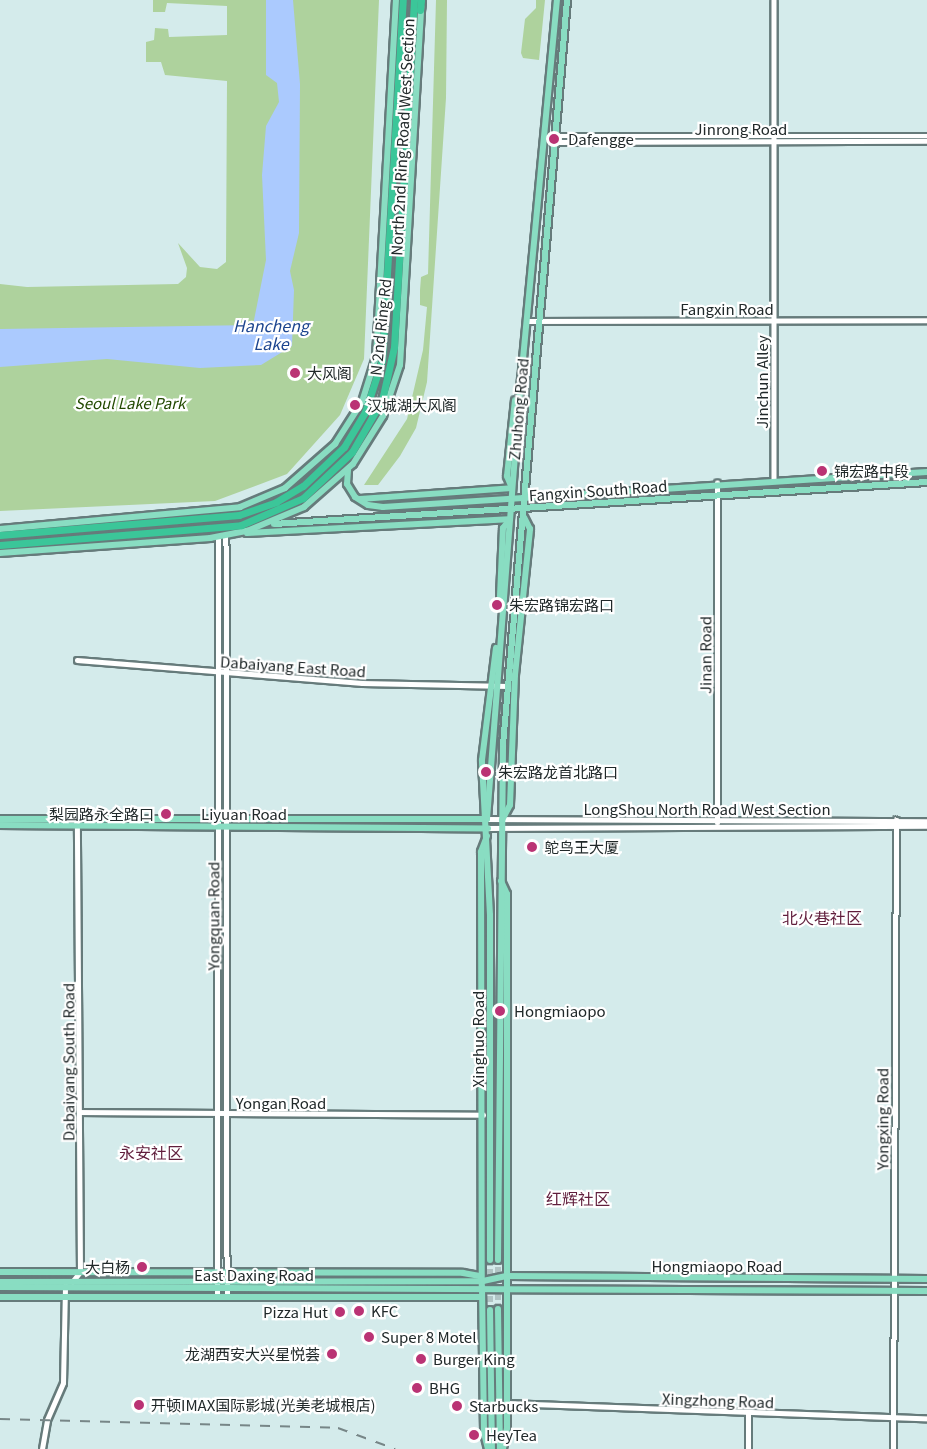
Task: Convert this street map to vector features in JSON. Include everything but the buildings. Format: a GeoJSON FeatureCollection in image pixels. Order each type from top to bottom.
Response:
{"type":"FeatureCollection","features":[{"type":"Feature","properties":{"kind":"highway","name":"N 2nd Ring Rd"},"geometry":{"type":"LineString","coordinates":[[0,535],[240,515],[276,502],[303,486],[344,447],[376,388],[382,360],[403,0]]}},
{"type":"Feature","properties":{"kind":"highway","name":"N 2nd Ring Rd"},"geometry":{"type":"LineString","coordinates":[[0,545],[242,525],[303,498],[342,465],[375,417],[387,384],[394,347],[419,0]]}},
{"type":"Feature","properties":{"kind":"main road","name":"North 2nd Ring Road West Section"},"geometry":{"type":"LineString","coordinates":[[0,528],[240,507],[285,488],[335,444],[362,402],[376,357],[396,0]]}},
{"type":"Feature","properties":{"kind":"main road","name":"Zhuhong Road"},"geometry":{"type":"LineString","coordinates":[[487,819],[494,685],[557,0]]}},
{"type":"Feature","properties":{"kind":"main road","name":"Zhuhong Road"},"geometry":{"type":"LineString","coordinates":[[501,824],[508,686],[537,322],[567,0]]}},
{"type":"Feature","properties":{"kind":"main road","name":"North 2nd Ring Road West Section"},"geometry":{"type":"LineString","coordinates":[[0,553],[218,537],[239,533],[271,524],[304,507],[349,468],[383,416],[400,365],[417,11]]}},
{"type":"Feature","properties":{"kind":"main road"},"geometry":{"type":"LineString","coordinates":[[349,468],[346,478],[351,494],[360,499],[375,500],[512,488]]}},
{"type":"Feature","properties":{"kind":"main road","name":"Fangxin South Road"},"geometry":{"type":"LineString","coordinates":[[351,494],[363,503],[383,507],[524,495],[927,472]]}},
{"type":"Feature","properties":{"kind":"main road","name":"Fangxin South Road"},"geometry":{"type":"LineString","coordinates":[[271,524],[927,482]]}},
{"type":"Feature","properties":{"kind":"main road"},"geometry":{"type":"LineString","coordinates":[[501,824],[510,805],[515,691],[530,529],[523,516]]}},
{"type":"Feature","properties":{"kind":"main road"},"geometry":{"type":"LineString","coordinates":[[239,533],[510,519]]}},
{"type":"Feature","properties":{"kind":"main road"},"geometry":{"type":"LineString","coordinates":[[510,668],[515,691]]}},
{"type":"Feature","properties":{"kind":"main road","name":"Liyuan Road"},"geometry":{"type":"LineString","coordinates":[[0,819],[77,822],[222,822],[487,819]]}},
{"type":"Feature","properties":{"kind":"main road","name":"Xinghuo Road"},"geometry":{"type":"LineString","coordinates":[[487,819],[490,934],[486,1034],[490,1097],[490,1260]]}},
{"type":"Feature","properties":{"kind":"main road","name":"Liyuan Road"},"geometry":{"type":"LineString","coordinates":[[0,825],[77,822]]}},
{"type":"Feature","properties":{"kind":"main road","name":"Liyuan Road"},"geometry":{"type":"LineString","coordinates":[[222,822],[488,831]]}},
{"type":"Feature","properties":{"kind":"main road","name":"Xinghuo Road"},"geometry":{"type":"LineString","coordinates":[[498,1260],[501,824]]}},
{"type":"Feature","properties":{"kind":"main road"},"geometry":{"type":"LineString","coordinates":[[487,977],[481,852],[488,831]]}},
{"type":"Feature","properties":{"kind":"main road"},"geometry":{"type":"LineString","coordinates":[[500,879],[507,894],[505,1102],[508,1403],[501,1449]]}},
{"type":"Feature","properties":{"kind":"main road"},"geometry":{"type":"LineString","coordinates":[[482,910],[490,934]]}},
{"type":"Feature","properties":{"kind":"main road"},"geometry":{"type":"LineString","coordinates":[[486,1034],[482,1297],[484,1433],[490,1449]]}},
{"type":"Feature","properties":{"kind":"main road"},"geometry":{"type":"LineString","coordinates":[[500,1080],[505,1102]]}},
{"type":"Feature","properties":{"kind":"main road"},"geometry":{"type":"LineString","coordinates":[[484,1081],[490,1097]]}},
{"type":"Feature","properties":{"kind":"main road"},"geometry":{"type":"LineString","coordinates":[[0,1272],[463,1273],[480,1276],[482,1284]]}},
{"type":"Feature","properties":{"kind":"main road","name":"Hongmiaopo Road"},"geometry":{"type":"LineString","coordinates":[[507,1276],[927,1279]]}},
{"type":"Feature","properties":{"kind":"main road","name":"East Daxing Road"},"geometry":{"type":"LineString","coordinates":[[482,1284],[507,1276]]}},
{"type":"Feature","properties":{"kind":"main road","name":"East Daxing Road"},"geometry":{"type":"LineString","coordinates":[[0,1282],[227,1285],[482,1284],[507,1289]]}},
{"type":"Feature","properties":{"kind":"main road","name":"East Daxing Road"},"geometry":{"type":"LineString","coordinates":[[0,1287],[217,1284]]}},
{"type":"Feature","properties":{"kind":"main road","name":"Hongmiaopo Road"},"geometry":{"type":"LineString","coordinates":[[507,1289],[927,1291]]}},
{"type":"Feature","properties":{"kind":"main road"},"geometry":{"type":"LineString","coordinates":[[0,1297],[482,1297]]}},
{"type":"Feature","properties":{"kind":"main road"},"geometry":{"type":"LineString","coordinates":[[490,1449],[494,1310],[501,1449]]}},
{"type":"Feature","properties":{"kind":"street","name":"Jinchun Alley"},"geometry":{"type":"LineString","coordinates":[[774,0],[774,480]]}},
{"type":"Feature","properties":{"kind":"street","name":"Jinrong Road"},"geometry":{"type":"LineString","coordinates":[[555,139],[927,136]]}},
{"type":"Feature","properties":{"kind":"street","name":"Jinrong Road"},"geometry":{"type":"LineString","coordinates":[[774,138],[927,141]]}},
{"type":"Feature","properties":{"kind":"street","name":"Fangxin Road"},"geometry":{"type":"LineString","coordinates":[[526,321],[927,320]]}},
{"type":"Feature","properties":{"kind":"street","name":"Jinan Road"},"geometry":{"type":"LineString","coordinates":[[717,483],[717,824]]}},
{"type":"Feature","properties":{"kind":"street","name":"Yongquan Road"},"geometry":{"type":"LineString","coordinates":[[222,822],[225,536]]}},
{"type":"Feature","properties":{"kind":"street","name":"Yongquan Road"},"geometry":{"type":"LineString","coordinates":[[218,537],[222,822],[222,1115],[227,1297]]}},
{"type":"Feature","properties":{"kind":"street","name":"Dabaiyang East Road"},"geometry":{"type":"LineString","coordinates":[[77,660],[225,674],[362,683],[508,686]]}},
{"type":"Feature","properties":{"kind":"street","name":"LongShou North Road West Section"},"geometry":{"type":"LineString","coordinates":[[487,819],[501,824],[895,823],[927,820]]}},
{"type":"Feature","properties":{"kind":"street","name":"Dabaiyang South Road"},"geometry":{"type":"LineString","coordinates":[[77,822],[80,1272]]}},
{"type":"Feature","properties":{"kind":"street","name":"LongShou North Road West Section"},"geometry":{"type":"LineString","coordinates":[[895,823],[927,826]]}},
{"type":"Feature","properties":{"kind":"street","name":"Yongxing Road"},"geometry":{"type":"LineString","coordinates":[[892,1449],[895,823]]}},
{"type":"Feature","properties":{"kind":"street","name":"LongShou North Road West Section"},"geometry":{"type":"LineString","coordinates":[[488,831],[501,824]]}},
{"type":"Feature","properties":{"kind":"street","name":"Yongan Road"},"geometry":{"type":"LineString","coordinates":[[80,1112],[222,1115],[483,1115]]}},
{"type":"Feature","properties":{"kind":"street","name":"Yongquan Road"},"geometry":{"type":"LineString","coordinates":[[217,1297],[222,1115]]}},
{"type":"Feature","properties":{"kind":"street"},"geometry":{"type":"LineString","coordinates":[[42,1449],[47,1420],[63,1383],[63,1287],[72,1282],[80,1272]]}},
{"type":"Feature","properties":{"kind":"street","name":"Xingzhong Road"},"geometry":{"type":"LineString","coordinates":[[508,1403],[927,1418]]}},
{"type":"Feature","properties":{"kind":"street"},"geometry":{"type":"LineString","coordinates":[[748,1413],[748,1449]]}},
{"type":"Feature","properties":{"kind":"green space","name":"Seoul Lake Park"},"geometry":{"type":"Polygon","coordinates":[[[153,0],[379,0],[364,359],[340,415],[287,474],[215,501],[0,511],[0,284],[27,287],[178,284],[186,277],[187,268],[178,243],[200,267],[217,269],[226,262],[227,81],[165,75],[161,62],[146,62],[146,42],[154,40],[155,28],[168,29],[169,37],[227,35],[227,6],[167,3],[165,12],[153,12],[153,0]]]}},
{"type":"Feature","properties":{"kind":"green space"},"geometry":{"type":"Polygon","coordinates":[[[436,0],[447,0],[446,98],[427,382],[416,428],[400,456],[378,485],[364,485],[407,419],[423,350],[427,307],[420,305],[420,290],[421,277],[428,274],[436,0]]]}},
{"type":"Feature","properties":{"kind":"green space"},"geometry":{"type":"Polygon","coordinates":[[[536,0],[545,0],[539,60],[523,58],[521,53],[525,19],[536,8],[536,0]]]}},
{"type":"Feature","properties":{"kind":"water","name":"Hancheng Lake"},"geometry":{"type":"Polygon","coordinates":[[[266,0],[293,0],[300,84],[299,233],[290,271],[294,290],[292,346],[261,365],[200,368],[107,359],[0,367],[0,329],[253,325],[266,260],[262,175],[266,126],[279,102],[277,83],[266,75],[266,0]]]}},
{"type":"Feature","properties":{"kind":"tunnel"},"geometry":{"type":"LineString","coordinates":[[490,1260],[490,1310]]}},
{"type":"Feature","properties":{"kind":"tunnel"},"geometry":{"type":"LineString","coordinates":[[498,1260],[498,1309]]}},
{"type":"Feature","properties":{"kind":"railway"},"geometry":{"type":"LineString","coordinates":[[0,1419],[338,1428],[395,1449]]}},
{"type":"Feature","properties":{"kind":"place","name":"Dafengge"},"geometry":{"type":"Point","coordinates":[554,139]}},
{"type":"Feature","properties":{"kind":"place","name":"大风阁"},"geometry":{"type":"Point","coordinates":[295,373]}},
{"type":"Feature","properties":{"kind":"place","name":"汉城湖大风阁"},"geometry":{"type":"Point","coordinates":[355,405]}},
{"type":"Feature","properties":{"kind":"place","name":"锦宏路中段"},"geometry":{"type":"Point","coordinates":[822,471]}},
{"type":"Feature","properties":{"kind":"place","name":"朱宏路锦宏路口"},"geometry":{"type":"Point","coordinates":[497,605]}},
{"type":"Feature","properties":{"kind":"place","name":"朱宏路龙首北路口"},"geometry":{"type":"Point","coordinates":[486,772]}},
{"type":"Feature","properties":{"kind":"place","name":"梨园路永全路口"},"geometry":{"type":"Point","coordinates":[166,814]}},
{"type":"Feature","properties":{"kind":"place","name":"鸵鸟王大厦"},"geometry":{"type":"Point","coordinates":[532,847]}},
{"type":"Feature","properties":{"kind":"place","name":"Hongmiaopo"},"geometry":{"type":"Point","coordinates":[500,1011]}},
{"type":"Feature","properties":{"kind":"place","name":"大白杨"},"geometry":{"type":"Point","coordinates":[142,1267]}},
{"type":"Feature","properties":{"kind":"place","name":"KFC"},"geometry":{"type":"Point","coordinates":[359,1311]}},
{"type":"Feature","properties":{"kind":"place","name":"Pizza Hut"},"geometry":{"type":"Point","coordinates":[340,1312]}},
{"type":"Feature","properties":{"kind":"place","name":"Super 8 Motel"},"geometry":{"type":"Point","coordinates":[369,1337]}},
{"type":"Feature","properties":{"kind":"place","name":"龙湖西安大兴星悦荟"},"geometry":{"type":"Point","coordinates":[332,1354]}},
{"type":"Feature","properties":{"kind":"place","name":"Burger King"},"geometry":{"type":"Point","coordinates":[421,1359]}},
{"type":"Feature","properties":{"kind":"place","name":"BHG"},"geometry":{"type":"Point","coordinates":[417,1388]}},
{"type":"Feature","properties":{"kind":"place","name":"开顿IMAX国际影城(光美老城根店)"},"geometry":{"type":"Point","coordinates":[139,1405]}},
{"type":"Feature","properties":{"kind":"place","name":"Starbucks"},"geometry":{"type":"Point","coordinates":[457,1406]}},
{"type":"Feature","properties":{"kind":"place","name":"HeyTea"},"geometry":{"type":"Point","coordinates":[474,1435]}},
{"type":"Feature","properties":{"kind":"district","name":"北火巷社区"},"geometry":{"type":"Point","coordinates":[822,917]}},
{"type":"Feature","properties":{"kind":"district","name":"永安社区"},"geometry":{"type":"Point","coordinates":[151,1152]}},
{"type":"Feature","properties":{"kind":"district","name":"红辉社区"},"geometry":{"type":"Point","coordinates":[578,1198]}}]}
